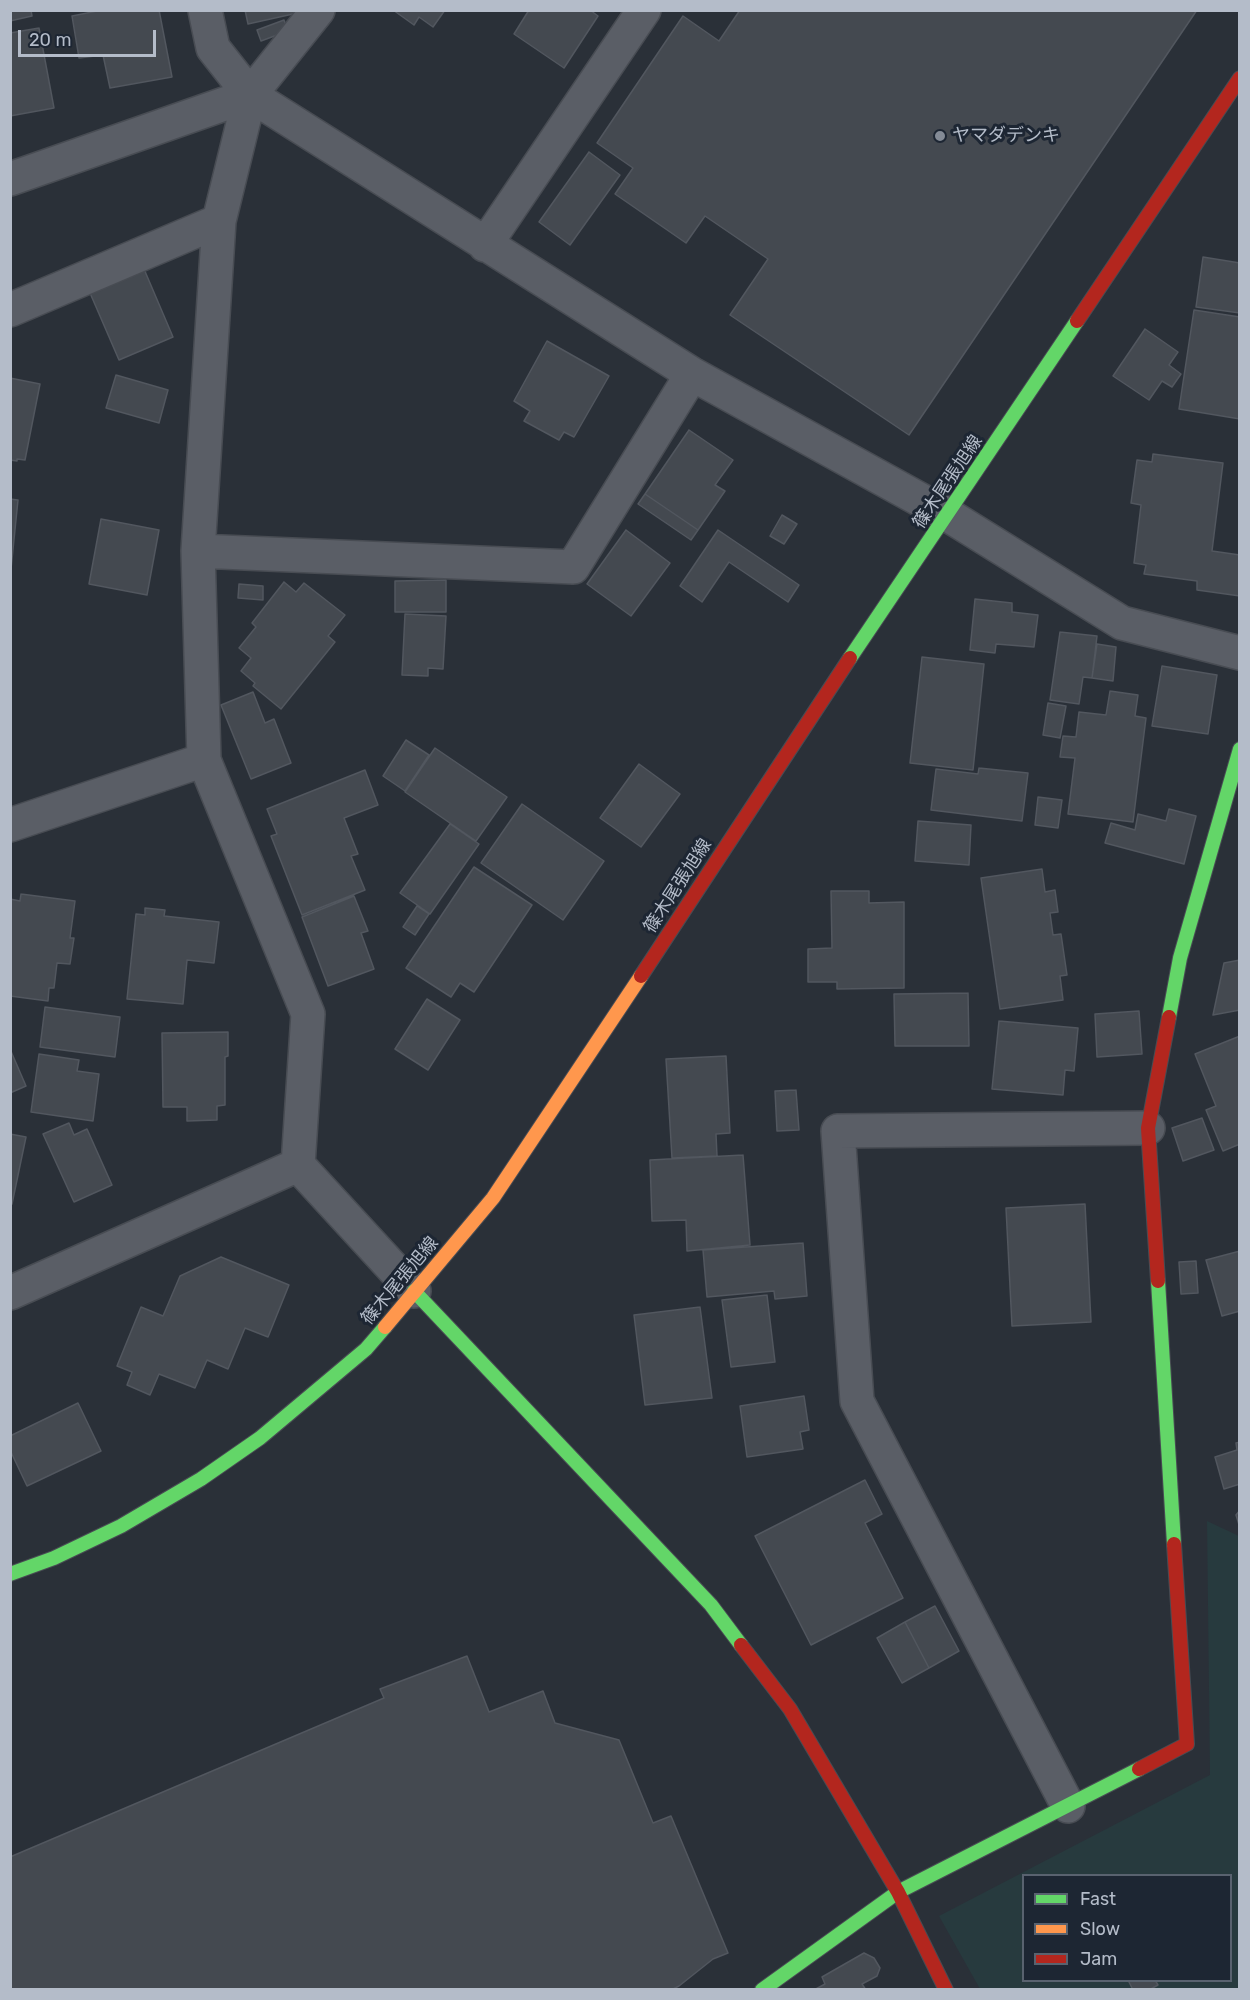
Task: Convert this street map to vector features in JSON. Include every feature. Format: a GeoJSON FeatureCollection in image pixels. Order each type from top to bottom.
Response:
{"type":"FeatureCollection","features":[{"type":"Feature","properties":{"kind":"street"},"geometry":{"type":"LineString","coordinates":[[205,10],[213,48],[249,95],[692,374],[948,515],[1122,623],[1239,653]]}},
{"type":"Feature","properties":{"kind":"street"},"geometry":{"type":"LineString","coordinates":[[318,10],[249,95],[219,220],[198,551],[204,760],[308,1014],[298,1165],[711,1605],[790,1709],[898,1892],[946,1989]]}},
{"type":"Feature","properties":{"kind":"street"},"geometry":{"type":"LineString","coordinates":[[484,244],[644,10]]}},
{"type":"Feature","properties":{"kind":"street","name":"篠木尾張旭線"},"geometry":{"type":"LineString","coordinates":[[10,1574],[54,1558],[121,1526],[201,1479],[260,1438],[366,1349],[493,1198],[580,1070],[876,618],[948,515],[1239,78]]}},
{"type":"Feature","properties":{"kind":"street"},"geometry":{"type":"LineString","coordinates":[[10,179],[249,95]]}},
{"type":"Feature","properties":{"kind":"street"},"geometry":{"type":"LineString","coordinates":[[10,310],[219,220]]}},
{"type":"Feature","properties":{"kind":"street"},"geometry":{"type":"LineString","coordinates":[[198,551],[573,567],[692,374]]}},
{"type":"Feature","properties":{"kind":"street"},"geometry":{"type":"LineString","coordinates":[[762,1989],[898,1892],[1187,1744],[1148,1128],[1180,958],[1239,749]]}},
{"type":"Feature","properties":{"kind":"street"},"geometry":{"type":"LineString","coordinates":[[10,825],[204,760]]}},
{"type":"Feature","properties":{"kind":"street"},"geometry":{"type":"LineString","coordinates":[[1068,1806],[856,1401],[838,1131],[1148,1128]]}},
{"type":"Feature","properties":{"kind":"street"},"geometry":{"type":"LineString","coordinates":[[10,1293],[298,1165]]}},
{"type":"Feature","properties":{"kind":"green space"},"geometry":{"type":"Polygon","coordinates":[[[1207,1521],[1239,1536],[1239,1989],[980,1989],[939,1916],[1210,1775],[1207,1521]]]}},
{"type":"Feature","properties":{"kind":"building"},"geometry":{"type":"Polygon","coordinates":[[[10,10],[31,10],[32,16],[10,21],[10,10]]]}},
{"type":"Feature","properties":{"kind":"building"},"geometry":{"type":"Polygon","coordinates":[[[102,10],[159,10],[172,77],[110,88],[103,55],[79,58],[72,16],[102,10]]]}},
{"type":"Feature","properties":{"kind":"building"},"geometry":{"type":"Polygon","coordinates":[[[245,10],[301,10],[302,12],[248,24],[245,10]]]}},
{"type":"Feature","properties":{"kind":"building"},"geometry":{"type":"Polygon","coordinates":[[[393,10],[445,10],[433,27],[419,17],[414,25],[393,10]]]}},
{"type":"Feature","properties":{"kind":"building"},"geometry":{"type":"Polygon","coordinates":[[[529,10],[590,10],[598,16],[564,68],[514,34],[529,10]]]}},
{"type":"Feature","properties":{"kind":"building"},"geometry":{"type":"Polygon","coordinates":[[[740,10],[1197,10],[909,435],[730,315],[768,259],[705,216],[686,243],[615,194],[633,168],[597,143],[683,16],[719,41],[740,10]]]}},
{"type":"Feature","properties":{"kind":"building"},"geometry":{"type":"Polygon","coordinates":[[[284,20],[288,31],[261,41],[257,30],[284,20]]]}},
{"type":"Feature","properties":{"kind":"building"},"geometry":{"type":"Polygon","coordinates":[[[39,28],[54,108],[10,116],[10,33],[39,28]]]}},
{"type":"Feature","properties":{"kind":"building"},"geometry":{"type":"Polygon","coordinates":[[[589,152],[620,175],[570,245],[539,222],[589,152]]]}},
{"type":"Feature","properties":{"kind":"building"},"geometry":{"type":"Polygon","coordinates":[[[1203,257],[1240,263],[1240,313],[1196,307],[1203,257]]]}},
{"type":"Feature","properties":{"kind":"building"},"geometry":{"type":"Polygon","coordinates":[[[144,269],[173,337],[119,360],[90,293],[144,269]]]}},
{"type":"Feature","properties":{"kind":"building"},"geometry":{"type":"Polygon","coordinates":[[[1194,310],[1240,317],[1240,419],[1179,409],[1194,310]]]}},
{"type":"Feature","properties":{"kind":"building"},"geometry":{"type":"Polygon","coordinates":[[[1145,329],[1178,352],[1169,365],[1181,374],[1172,387],[1162,381],[1149,400],[1113,376],[1145,329]]]}},
{"type":"Feature","properties":{"kind":"building"},"geometry":{"type":"Polygon","coordinates":[[[547,341],[609,376],[574,437],[564,432],[559,440],[524,421],[530,411],[514,401],[547,341]]]}},
{"type":"Feature","properties":{"kind":"building"},"geometry":{"type":"Polygon","coordinates":[[[116,375],[168,390],[159,423],[106,408],[116,375]]]}},
{"type":"Feature","properties":{"kind":"building"},"geometry":{"type":"Polygon","coordinates":[[[10,378],[40,384],[25,460],[10,460],[10,378]]]}},
{"type":"Feature","properties":{"kind":"building"},"geometry":{"type":"Polygon","coordinates":[[[689,430],[733,460],[715,485],[725,491],[698,530],[645,494],[689,430]]]}},
{"type":"Feature","properties":{"kind":"building"},"geometry":{"type":"Polygon","coordinates":[[[1153,454],[1223,463],[1212,551],[1240,555],[1240,596],[1197,590],[1197,581],[1144,574],[1146,565],[1134,563],[1141,505],[1131,503],[1137,460],[1152,462],[1153,454]]]}},
{"type":"Feature","properties":{"kind":"building"},"geometry":{"type":"Polygon","coordinates":[[[645,494],[698,530],[691,540],[638,504],[645,494]]]}},
{"type":"Feature","properties":{"kind":"building"},"geometry":{"type":"Polygon","coordinates":[[[10,499],[18,500],[10,579],[10,499]]]}},
{"type":"Feature","properties":{"kind":"building"},"geometry":{"type":"Polygon","coordinates":[[[782,515],[797,524],[784,544],[770,536],[782,515]]]}},
{"type":"Feature","properties":{"kind":"building"},"geometry":{"type":"Polygon","coordinates":[[[101,519],[159,530],[147,595],[89,584],[101,519]]]}},
{"type":"Feature","properties":{"kind":"building"},"geometry":{"type":"Polygon","coordinates":[[[626,530],[670,563],[631,616],[587,584],[626,530]]]}},
{"type":"Feature","properties":{"kind":"building"},"geometry":{"type":"Polygon","coordinates":[[[718,530],[799,585],[788,602],[729,562],[702,602],[680,586],[718,530]]]}},
{"type":"Feature","properties":{"kind":"building"},"geometry":{"type":"Polygon","coordinates":[[[446,580],[446,612],[395,612],[395,581],[446,580]]]}},
{"type":"Feature","properties":{"kind":"building"},"geometry":{"type":"Polygon","coordinates":[[[284,582],[296,592],[304,583],[345,615],[328,636],[335,642],[281,709],[253,686],[255,683],[241,671],[251,658],[239,648],[256,627],[252,623],[284,582]]]}},
{"type":"Feature","properties":{"kind":"building"},"geometry":{"type":"Polygon","coordinates":[[[239,584],[263,586],[263,600],[238,598],[239,584]]]}},
{"type":"Feature","properties":{"kind":"building"},"geometry":{"type":"Polygon","coordinates":[[[975,599],[1012,603],[1012,612],[1038,615],[1034,647],[996,644],[995,653],[970,650],[975,599]]]}},
{"type":"Feature","properties":{"kind":"building"},"geometry":{"type":"Polygon","coordinates":[[[405,614],[446,616],[443,669],[428,668],[428,676],[402,675],[405,614]]]}},
{"type":"Feature","properties":{"kind":"building"},"geometry":{"type":"Polygon","coordinates":[[[1060,632],[1097,636],[1092,678],[1083,677],[1079,704],[1050,700],[1060,632]]]}},
{"type":"Feature","properties":{"kind":"building"},"geometry":{"type":"Polygon","coordinates":[[[1097,644],[1116,647],[1113,681],[1092,678],[1097,644]]]}},
{"type":"Feature","properties":{"kind":"building"},"geometry":{"type":"Polygon","coordinates":[[[922,657],[984,664],[973,770],[910,763],[922,657]]]}},
{"type":"Feature","properties":{"kind":"building"},"geometry":{"type":"Polygon","coordinates":[[[1162,666],[1217,675],[1208,734],[1152,726],[1162,666]]]}},
{"type":"Feature","properties":{"kind":"building"},"geometry":{"type":"Polygon","coordinates":[[[1110,691],[1138,695],[1135,716],[1146,718],[1133,822],[1068,814],[1075,758],[1060,757],[1063,736],[1076,737],[1079,712],[1106,715],[1110,691]]]}},
{"type":"Feature","properties":{"kind":"building"},"geometry":{"type":"Polygon","coordinates":[[[253,692],[265,723],[274,719],[291,763],[251,779],[221,705],[253,692]]]}},
{"type":"Feature","properties":{"kind":"building"},"geometry":{"type":"Polygon","coordinates":[[[1048,703],[1066,706],[1060,738],[1043,735],[1048,703]]]}},
{"type":"Feature","properties":{"kind":"building"},"geometry":{"type":"Polygon","coordinates":[[[406,740],[429,755],[405,791],[383,776],[406,740]]]}},
{"type":"Feature","properties":{"kind":"building"},"geometry":{"type":"Polygon","coordinates":[[[435,748],[507,797],[476,841],[405,792],[435,748]]]}},
{"type":"Feature","properties":{"kind":"building"},"geometry":{"type":"Polygon","coordinates":[[[639,764],[680,794],[641,847],[600,818],[639,764]]]}},
{"type":"Feature","properties":{"kind":"building"},"geometry":{"type":"Polygon","coordinates":[[[979,768],[1028,773],[1022,821],[931,810],[936,769],[978,774],[979,768]]]}},
{"type":"Feature","properties":{"kind":"building"},"geometry":{"type":"Polygon","coordinates":[[[365,770],[378,805],[344,818],[358,854],[351,856],[365,890],[302,915],[271,836],[277,834],[267,809],[365,770]]]}},
{"type":"Feature","properties":{"kind":"building"},"geometry":{"type":"Polygon","coordinates":[[[1038,797],[1062,800],[1058,828],[1035,825],[1038,797]]]}},
{"type":"Feature","properties":{"kind":"building"},"geometry":{"type":"Polygon","coordinates":[[[522,804],[604,861],[563,920],[481,863],[522,804]]]}},
{"type":"Feature","properties":{"kind":"building"},"geometry":{"type":"Polygon","coordinates":[[[1169,809],[1196,816],[1184,864],[1105,843],[1111,823],[1135,830],[1138,814],[1166,821],[1169,809]]]}},
{"type":"Feature","properties":{"kind":"building"},"geometry":{"type":"Polygon","coordinates":[[[918,821],[971,825],[969,865],[915,861],[918,821]]]}},
{"type":"Feature","properties":{"kind":"building"},"geometry":{"type":"Polygon","coordinates":[[[450,824],[479,844],[430,914],[400,893],[450,824]]]}},
{"type":"Feature","properties":{"kind":"building"},"geometry":{"type":"Polygon","coordinates":[[[474,867],[532,905],[474,992],[460,983],[451,997],[406,968],[474,867]]]}},
{"type":"Feature","properties":{"kind":"building"},"geometry":{"type":"Polygon","coordinates":[[[1042,869],[1045,892],[1055,890],[1058,912],[1050,913],[1053,935],[1061,934],[1067,975],[1060,976],[1063,1000],[1000,1009],[981,878],[1042,869]]]}},
{"type":"Feature","properties":{"kind":"building"},"geometry":{"type":"Polygon","coordinates":[[[831,891],[869,891],[869,903],[904,902],[904,988],[837,989],[837,982],[808,982],[808,949],[832,948],[831,891]]]}},
{"type":"Feature","properties":{"kind":"building"},"geometry":{"type":"Polygon","coordinates":[[[21,894],[75,901],[70,938],[74,938],[70,964],[57,963],[54,988],[49,988],[48,1001],[10,996],[10,899],[20,901],[21,894]]]}},
{"type":"Feature","properties":{"kind":"building"},"geometry":{"type":"Polygon","coordinates":[[[354,896],[368,931],[361,933],[374,969],[328,986],[302,917],[354,896]]]}},
{"type":"Feature","properties":{"kind":"building"},"geometry":{"type":"Polygon","coordinates":[[[417,906],[429,914],[415,935],[403,927],[417,906]]]}},
{"type":"Feature","properties":{"kind":"building"},"geometry":{"type":"Polygon","coordinates":[[[145,908],[165,910],[164,916],[219,922],[214,963],[187,960],[183,1004],[127,999],[136,914],[145,915],[145,908]]]}},
{"type":"Feature","properties":{"kind":"building"},"geometry":{"type":"Polygon","coordinates":[[[1240,960],[1240,1010],[1213,1015],[1224,963],[1240,960]]]}},
{"type":"Feature","properties":{"kind":"building"},"geometry":{"type":"Polygon","coordinates":[[[968,993],[969,1046],[895,1046],[894,994],[968,993]]]}},
{"type":"Feature","properties":{"kind":"building"},"geometry":{"type":"Polygon","coordinates":[[[427,999],[460,1020],[428,1070],[395,1049],[427,999]]]}},
{"type":"Feature","properties":{"kind":"building"},"geometry":{"type":"Polygon","coordinates":[[[45,1007],[120,1017],[115,1057],[40,1047],[45,1007]]]}},
{"type":"Feature","properties":{"kind":"building"},"geometry":{"type":"Polygon","coordinates":[[[1139,1011],[1142,1054],[1097,1057],[1095,1014],[1139,1011]]]}},
{"type":"Feature","properties":{"kind":"building"},"geometry":{"type":"Polygon","coordinates":[[[999,1021],[1078,1028],[1074,1071],[1065,1070],[1063,1095],[992,1089],[999,1021]]]}},
{"type":"Feature","properties":{"kind":"building"},"geometry":{"type":"Polygon","coordinates":[[[228,1032],[228,1056],[225,1057],[225,1105],[217,1106],[217,1120],[187,1121],[187,1107],[163,1107],[162,1033],[228,1032]]]}},
{"type":"Feature","properties":{"kind":"building"},"geometry":{"type":"Polygon","coordinates":[[[1240,1036],[1240,1144],[1223,1151],[1206,1110],[1216,1106],[1195,1054],[1240,1036]]]}},
{"type":"Feature","properties":{"kind":"building"},"geometry":{"type":"Polygon","coordinates":[[[10,1049],[26,1086],[10,1093],[10,1049]]]}},
{"type":"Feature","properties":{"kind":"building"},"geometry":{"type":"Polygon","coordinates":[[[39,1054],[79,1060],[77,1071],[99,1074],[93,1121],[31,1112],[39,1054]]]}},
{"type":"Feature","properties":{"kind":"building"},"geometry":{"type":"Polygon","coordinates":[[[726,1056],[730,1133],[716,1134],[717,1156],[672,1158],[666,1059],[726,1056]]]}},
{"type":"Feature","properties":{"kind":"building"},"geometry":{"type":"Polygon","coordinates":[[[796,1090],[799,1130],[777,1131],[775,1091],[796,1090]]]}},
{"type":"Feature","properties":{"kind":"building"},"geometry":{"type":"Polygon","coordinates":[[[1202,1118],[1214,1150],[1183,1161],[1172,1128],[1202,1118]]]}},
{"type":"Feature","properties":{"kind":"building"},"geometry":{"type":"Polygon","coordinates":[[[69,1123],[74,1135],[87,1129],[112,1185],[74,1202],[43,1134],[69,1123]]]}},
{"type":"Feature","properties":{"kind":"building"},"geometry":{"type":"Polygon","coordinates":[[[10,1134],[26,1137],[12,1204],[10,1203],[10,1134]]]}},
{"type":"Feature","properties":{"kind":"building"},"geometry":{"type":"Polygon","coordinates":[[[743,1155],[750,1245],[687,1251],[686,1220],[652,1221],[650,1160],[743,1155]]]}},
{"type":"Feature","properties":{"kind":"building"},"geometry":{"type":"Polygon","coordinates":[[[1085,1204],[1091,1322],[1012,1326],[1006,1208],[1085,1204]]]}},
{"type":"Feature","properties":{"kind":"building"},"geometry":{"type":"Polygon","coordinates":[[[803,1243],[807,1296],[775,1299],[774,1291],[707,1297],[703,1250],[803,1243]]]}},
{"type":"Feature","properties":{"kind":"building"},"geometry":{"type":"Polygon","coordinates":[[[1240,1251],[1240,1311],[1222,1316],[1206,1260],[1240,1251]]]}},
{"type":"Feature","properties":{"kind":"building"},"geometry":{"type":"Polygon","coordinates":[[[221,1257],[289,1285],[268,1337],[245,1328],[228,1369],[207,1360],[195,1388],[159,1374],[150,1395],[127,1385],[132,1372],[117,1366],[141,1307],[163,1316],[180,1276],[221,1257]]]}},
{"type":"Feature","properties":{"kind":"building"},"geometry":{"type":"Polygon","coordinates":[[[1196,1261],[1198,1293],[1181,1294],[1179,1262],[1196,1261]]]}},
{"type":"Feature","properties":{"kind":"building"},"geometry":{"type":"Polygon","coordinates":[[[767,1295],[775,1362],[731,1367],[722,1300],[767,1295]]]}},
{"type":"Feature","properties":{"kind":"building"},"geometry":{"type":"Polygon","coordinates":[[[700,1307],[712,1398],[645,1405],[634,1315],[700,1307]]]}},
{"type":"Feature","properties":{"kind":"building"},"geometry":{"type":"Polygon","coordinates":[[[804,1396],[809,1430],[800,1432],[803,1449],[747,1457],[740,1406],[804,1396]]]}},
{"type":"Feature","properties":{"kind":"building"},"geometry":{"type":"Polygon","coordinates":[[[78,1403],[101,1451],[27,1486],[10,1450],[10,1436],[78,1403]]]}},
{"type":"Feature","properties":{"kind":"building"},"geometry":{"type":"Polygon","coordinates":[[[1240,1442],[1240,1484],[1224,1489],[1215,1457],[1237,1450],[1236,1443],[1240,1442]]]}},
{"type":"Feature","properties":{"kind":"building"},"geometry":{"type":"Polygon","coordinates":[[[865,1480],[882,1514],[865,1523],[903,1598],[811,1645],[755,1536],[865,1480]]]}},
{"type":"Feature","properties":{"kind":"building"},"geometry":{"type":"Polygon","coordinates":[[[1240,1510],[1240,1528],[1236,1515],[1240,1510]]]}},
{"type":"Feature","properties":{"kind":"building"},"geometry":{"type":"Polygon","coordinates":[[[935,1606],[959,1651],[929,1668],[905,1622],[935,1606]]]}},
{"type":"Feature","properties":{"kind":"building"},"geometry":{"type":"Polygon","coordinates":[[[905,1622],[929,1668],[902,1683],[877,1638],[905,1622]]]}},
{"type":"Feature","properties":{"kind":"building"},"geometry":{"type":"Polygon","coordinates":[[[467,1656],[489,1712],[543,1691],[555,1723],[619,1740],[653,1823],[671,1816],[728,1953],[713,1959],[671,1990],[10,1990],[10,1857],[384,1698],[380,1689],[467,1656]]]}},
{"type":"Feature","properties":{"kind":"building"},"geometry":{"type":"Polygon","coordinates":[[[864,1953],[874,1958],[880,1968],[877,1976],[862,1984],[866,1990],[814,1990],[825,1984],[822,1977],[864,1953]]]}},
{"type":"Feature","properties":{"kind":"building"},"geometry":{"type":"Polygon","coordinates":[[[1129,1982],[1156,1982],[1158,1985],[1149,1990],[1133,1990],[1129,1982]]]}},
{"type":"Feature","properties":{"kind":"traffic: fast"},"geometry":{"type":"LineString","coordinates":[[850,658],[1077,321]]}},
{"type":"Feature","properties":{"kind":"traffic: fast"},"geometry":{"type":"LineString","coordinates":[[1169,1017],[1180,958],[1240,749]]}},
{"type":"Feature","properties":{"kind":"traffic: fast"},"geometry":{"type":"LineString","coordinates":[[1158,1281],[1174,1544]]}},
{"type":"Feature","properties":{"kind":"traffic: fast"},"geometry":{"type":"LineString","coordinates":[[414,1291],[711,1605],[741,1645]]}},
{"type":"Feature","properties":{"kind":"traffic: fast"},"geometry":{"type":"LineString","coordinates":[[10,1574],[54,1558],[121,1526],[201,1479],[260,1438],[366,1349],[385,1327]]}},
{"type":"Feature","properties":{"kind":"traffic: fast"},"geometry":{"type":"LineString","coordinates":[[762,1990],[898,1892],[1139,1769]]}},
{"type":"Feature","properties":{"kind":"traffic: slow"},"geometry":{"type":"LineString","coordinates":[[385,1327],[493,1198],[641,976]]}},
{"type":"Feature","properties":{"kind":"traffic: jam"},"geometry":{"type":"LineString","coordinates":[[1077,321],[1240,78]]}},
{"type":"Feature","properties":{"kind":"traffic: jam"},"geometry":{"type":"LineString","coordinates":[[641,976],[850,658]]}},
{"type":"Feature","properties":{"kind":"traffic: jam"},"geometry":{"type":"LineString","coordinates":[[1158,1281],[1148,1128],[1169,1017]]}},
{"type":"Feature","properties":{"kind":"traffic: jam"},"geometry":{"type":"LineString","coordinates":[[1139,1769],[1187,1744],[1174,1544]]}},
{"type":"Feature","properties":{"kind":"traffic: jam"},"geometry":{"type":"LineString","coordinates":[[741,1645],[790,1709],[898,1892],[946,1990]]}},
{"type":"Feature","properties":{"kind":"place","name":"ヤマダデンキ"},"geometry":{"type":"Point","coordinates":[940,136]}}]}
